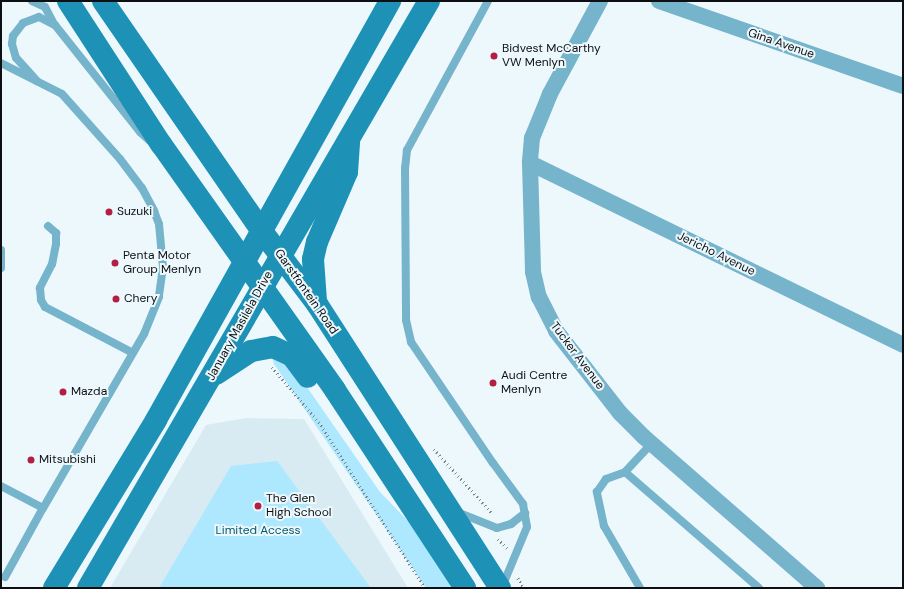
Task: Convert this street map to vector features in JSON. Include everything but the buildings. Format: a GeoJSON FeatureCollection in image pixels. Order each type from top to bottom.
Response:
{"type":"FeatureCollection","features":[{"type":"Feature","properties":{"kind":"main road"},"geometry":{"type":"LineString","coordinates":[[68,1],[162,144],[261,288],[335,390],[465,588]]}},
{"type":"Feature","properties":{"kind":"main road","name":"Garstfontein Road"},"geometry":{"type":"LineString","coordinates":[[103,1],[261,230],[317,304],[446,507],[501,588]]}},
{"type":"Feature","properties":{"kind":"main road"},"geometry":{"type":"LineString","coordinates":[[54,588],[156,420],[390,1]]}},
{"type":"Feature","properties":{"kind":"main road","name":"January Masilela Drive"},"geometry":{"type":"LineString","coordinates":[[88,588],[212,377],[280,255],[429,1]]}},
{"type":"Feature","properties":{"kind":"main road"},"geometry":{"type":"LineString","coordinates":[[317,304],[313,259],[317,242],[347,172],[350,137]]}},
{"type":"Feature","properties":{"kind":"main road"},"geometry":{"type":"LineString","coordinates":[[212,377],[251,351],[265,347],[288,352],[314,385],[335,390]]}},
{"type":"Feature","properties":{"kind":"street","name":"Tucker Avenue"},"geometry":{"type":"LineString","coordinates":[[600,1],[538,119],[532,138],[530,163],[533,272],[543,308],[556,331],[620,413],[651,444],[817,588]]}},
{"type":"Feature","properties":{"kind":"street","name":"Gina Avenue"},"geometry":{"type":"LineString","coordinates":[[659,1],[903,86]]}},
{"type":"Feature","properties":{"kind":"street","name":"Jericho Avenue"},"geometry":{"type":"LineString","coordinates":[[530,163],[903,345]]}},
{"type":"Feature","properties":{"kind":"lane"},"geometry":{"type":"LineString","coordinates":[[32,1],[47,10],[55,25],[140,132],[149,140],[162,144]]}},
{"type":"Feature","properties":{"kind":"lane"},"geometry":{"type":"LineString","coordinates":[[488,1],[407,150],[405,168],[406,320],[411,342],[493,463],[520,498],[525,513],[527,527],[501,588]]}},
{"type":"Feature","properties":{"kind":"lane"},"geometry":{"type":"LineString","coordinates":[[39,83],[16,58],[13,51],[14,36],[23,23],[33,17],[44,18],[55,25]]}},
{"type":"Feature","properties":{"kind":"lane"},"geometry":{"type":"LineString","coordinates":[[1,63],[62,94],[97,131],[142,188],[159,224],[163,267],[162,284],[155,312],[43,508],[5,578]]}},
{"type":"Feature","properties":{"kind":"lane"},"geometry":{"type":"LineString","coordinates":[[48,226],[56,233],[56,244],[52,264],[40,288],[41,300],[45,307],[132,353]]}},
{"type":"Feature","properties":{"kind":"lane"},"geometry":{"type":"LineString","coordinates":[[1,250],[1,268]]}},
{"type":"Feature","properties":{"kind":"lane"},"geometry":{"type":"LineString","coordinates":[[640,588],[604,526],[598,504],[597,492],[606,479],[625,472],[651,444]]}},
{"type":"Feature","properties":{"kind":"lane"},"geometry":{"type":"LineString","coordinates":[[625,472],[759,588]]}},
{"type":"Feature","properties":{"kind":"lane"},"geometry":{"type":"LineString","coordinates":[[1,486],[43,508]]}},
{"type":"Feature","properties":{"kind":"lane"},"geometry":{"type":"LineString","coordinates":[[446,507],[497,528],[511,524],[525,513]]}},
{"type":"Feature","properties":{"kind":"path"},"geometry":{"type":"LineString","coordinates":[[265,347],[273,370],[319,422],[425,588]]}},
{"type":"Feature","properties":{"kind":"path"},"geometry":{"type":"LineString","coordinates":[[432,446],[495,516],[498,540],[518,560],[517,577],[524,588]]}},
{"type":"Feature","properties":{"kind":"shaded area","name":"The Glen High School"},"geometry":{"type":"Polygon","coordinates":[[[246,418],[304,419],[408,588],[110,588],[206,425],[246,418]]]}},
{"type":"Feature","properties":{"kind":"green space"},"geometry":{"type":"Polygon","coordinates":[[[271,354],[286,357],[380,492],[409,522],[452,588],[426,588],[274,364],[271,354]]]}},
{"type":"Feature","properties":{"kind":"green space","name":"Limited Access"},"geometry":{"type":"Polygon","coordinates":[[[277,461],[371,588],[159,588],[231,466],[277,461]]]}},
{"type":"Feature","properties":{"kind":"place","name":"Bidvest McCarthy VW Menlyn"},"geometry":{"type":"Point","coordinates":[494,56]}},
{"type":"Feature","properties":{"kind":"place","name":"Suzuki"},"geometry":{"type":"Point","coordinates":[109,212]}},
{"type":"Feature","properties":{"kind":"place","name":"Penta Motor Group Menlyn"},"geometry":{"type":"Point","coordinates":[115,263]}},
{"type":"Feature","properties":{"kind":"place","name":"Chery"},"geometry":{"type":"Point","coordinates":[116,299]}},
{"type":"Feature","properties":{"kind":"place","name":"Audi Centre Menlyn"},"geometry":{"type":"Point","coordinates":[493,383]}},
{"type":"Feature","properties":{"kind":"place","name":"Mazda"},"geometry":{"type":"Point","coordinates":[63,392]}},
{"type":"Feature","properties":{"kind":"place","name":"Mitsubishi"},"geometry":{"type":"Point","coordinates":[31,460]}},
{"type":"Feature","properties":{"kind":"place","name":"The Glen High School"},"geometry":{"type":"Point","coordinates":[258,506]}}]}
